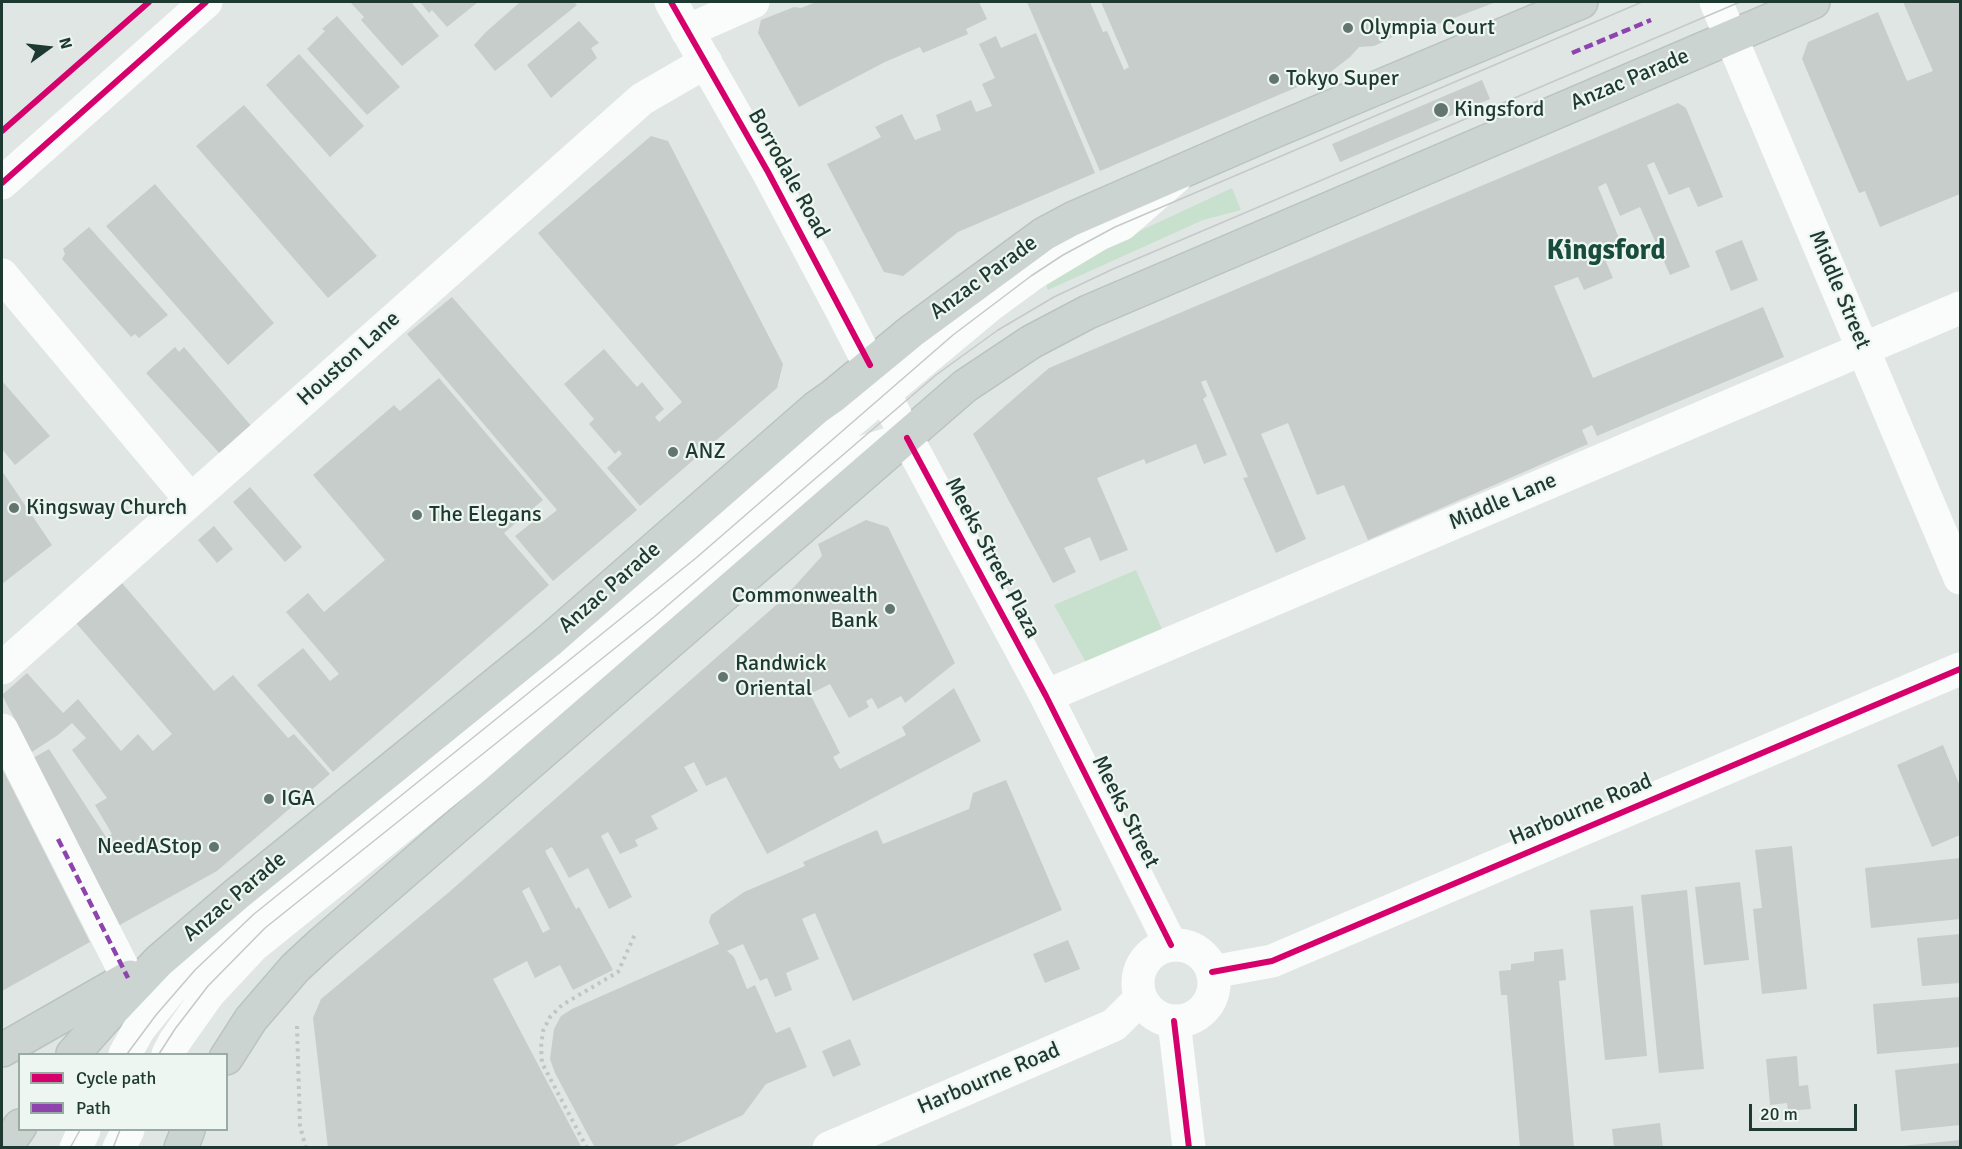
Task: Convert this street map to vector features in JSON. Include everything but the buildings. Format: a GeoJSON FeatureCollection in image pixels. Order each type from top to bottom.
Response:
{"type":"FeatureCollection","features":[{"type":"Feature","properties":{"kind":"main road","name":"Anzac Parade"},"geometry":{"type":"LineString","coordinates":[[75,1053],[105,1017],[159,961],[237,894],[548,642],[816,408],[833,396],[877,379],[912,331],[1044,234],[1072,219],[1581,2]]}},
{"type":"Feature","properties":{"kind":"main road","name":"Anzac Parade"},"geometry":{"type":"LineString","coordinates":[[228,1055],[251,1019],[295,968],[322,943],[965,386],[1031,342],[1088,312],[1813,2]]}},
{"type":"Feature","properties":{"kind":"main road"},"geometry":{"type":"LineString","coordinates":[[2,1050],[159,961]]}},
{"type":"Feature","properties":{"kind":"main road"},"geometry":{"type":"LineString","coordinates":[[5,1148],[18,1129]]}},
{"type":"Feature","properties":{"kind":"main road"},"geometry":{"type":"LineString","coordinates":[[181,1148],[188,1131]]}},
{"type":"Feature","properties":{"kind":"street"},"geometry":{"type":"LineString","coordinates":[[2,183],[206,2]]}},
{"type":"Feature","properties":{"kind":"street","name":"Borrodale Road"},"geometry":{"type":"LineString","coordinates":[[671,2],[768,172],[907,438]]}},
{"type":"Feature","properties":{"kind":"street"},"geometry":{"type":"LineString","coordinates":[[687,31],[753,2]]}},
{"type":"Feature","properties":{"kind":"street","name":"Middle Street"},"geometry":{"type":"LineString","coordinates":[[1716,2],[1960,578]]}},
{"type":"Feature","properties":{"kind":"street","name":"Houston Lane"},"geometry":{"type":"LineString","coordinates":[[2,668],[642,99],[706,62]]}},
{"type":"Feature","properties":{"kind":"street"},"geometry":{"type":"LineString","coordinates":[[2,275],[180,487]]}},
{"type":"Feature","properties":{"kind":"street","name":"Middle Lane"},"geometry":{"type":"LineString","coordinates":[[1046,696],[1960,308]]}},
{"type":"Feature","properties":{"kind":"street","name":"Anzac Parade"},"geometry":{"type":"LineString","coordinates":[[125,1053],[139,1029],[172,988],[222,936],[656,584],[877,379]]}},
{"type":"Feature","properties":{"kind":"street","name":"Meeks Street Plaza"},"geometry":{"type":"LineString","coordinates":[[907,438],[1046,696]]}},
{"type":"Feature","properties":{"kind":"street","name":"Anzac Parade"},"geometry":{"type":"LineString","coordinates":[[169,1053],[209,993],[261,939],[636,638],[860,453],[907,438]]}},
{"type":"Feature","properties":{"kind":"street","name":"Harbourne Road"},"geometry":{"type":"LineString","coordinates":[[1212,972],[1272,961],[1960,669]]}},
{"type":"Feature","properties":{"kind":"street","name":"Meeks Street"},"geometry":{"type":"LineString","coordinates":[[1046,696],[1171,945]]}},
{"type":"Feature","properties":{"kind":"street"},"geometry":{"type":"LineString","coordinates":[[2,730],[128,978]]}},
{"type":"Feature","properties":{"kind":"street"},"geometry":{"type":"LineString","coordinates":[[1171,945],[1185,945],[1196,950],[1206,959],[1214,984],[1208,1004],[1203,1010],[1191,1017],[1174,1021],[1161,1018],[1153,1013],[1141,998],[1137,985],[1140,969],[1147,958],[1156,950],[1171,945]]}},
{"type":"Feature","properties":{"kind":"street","name":"Harbourne Road"},"geometry":{"type":"LineString","coordinates":[[829,1148],[1114,1025],[1141,998]]}},
{"type":"Feature","properties":{"kind":"street"},"geometry":{"type":"LineString","coordinates":[[1174,1021],[1189,1148]]}},
{"type":"Feature","properties":{"kind":"street"},"geometry":{"type":"LineString","coordinates":[[76,1148],[84,1131]]}},
{"type":"Feature","properties":{"kind":"street"},"geometry":{"type":"LineString","coordinates":[[119,1148],[128,1131]]}},
{"type":"Feature","properties":{"kind":"path"},"geometry":{"type":"LineString","coordinates":[[587,1148],[542,1064],[543,1031],[550,1017],[562,1005],[618,972],[636,932]]}},
{"type":"Feature","properties":{"kind":"path"},"geometry":{"type":"LineString","coordinates":[[297,1026],[300,1126],[306,1148]]}},
{"type":"Feature","properties":{"kind":"green space"},"geometry":{"type":"Polygon","coordinates":[[[1232,188],[1241,210],[1203,220],[1048,290],[1045,282],[1116,242],[1232,188]]]}},
{"type":"Feature","properties":{"kind":"green space"},"geometry":{"type":"Polygon","coordinates":[[[1136,570],[1165,636],[1089,668],[1054,605],[1136,570]]]}},
{"type":"Feature","properties":{"kind":"tram line"},"geometry":{"type":"LineString","coordinates":[[128,1053],[156,1015],[195,970],[254,914],[696,558],[953,335],[1031,276],[1063,255],[1115,227],[1642,2]]}},
{"type":"Feature","properties":{"kind":"tram line"},"geometry":{"type":"LineString","coordinates":[[160,1053],[208,986],[265,928],[654,617],[936,375],[998,330],[1054,297],[1113,269],[1740,2]]}},
{"type":"Feature","properties":{"kind":"tram line"},"geometry":{"type":"LineString","coordinates":[[70,1148],[79,1131]]}},
{"type":"Feature","properties":{"kind":"tram line"},"geometry":{"type":"LineString","coordinates":[[113,1148],[120,1131]]}},
{"type":"Feature","properties":{"kind":"marked path"},"geometry":{"type":"LineString","coordinates":[[1572,53],[1651,20]]}},
{"type":"Feature","properties":{"kind":"marked path"},"geometry":{"type":"LineString","coordinates":[[58,839],[128,978]]}},
{"type":"Feature","properties":{"kind":"cycle path"},"geometry":{"type":"LineString","coordinates":[[2,131],[149,2]]}},
{"type":"Feature","properties":{"kind":"cycle path"},"geometry":{"type":"LineString","coordinates":[[2,183],[206,2]]}},
{"type":"Feature","properties":{"kind":"cycle path"},"geometry":{"type":"LineString","coordinates":[[671,2],[768,172],[870,365]]}},
{"type":"Feature","properties":{"kind":"cycle path"},"geometry":{"type":"LineString","coordinates":[[907,438],[1046,696],[1171,945]]}},
{"type":"Feature","properties":{"kind":"cycle path"},"geometry":{"type":"LineString","coordinates":[[1212,972],[1272,961],[1960,669]]}},
{"type":"Feature","properties":{"kind":"cycle path"},"geometry":{"type":"LineString","coordinates":[[1174,1021],[1189,1148]]}},
{"type":"Feature","properties":{"kind":"place","name":"Olympia Court"},"geometry":{"type":"Point","coordinates":[1348,28]}},
{"type":"Feature","properties":{"kind":"place","name":"Tokyo Super"},"geometry":{"type":"Point","coordinates":[1274,79]}},
{"type":"Feature","properties":{"kind":"place","name":"Kingsford"},"geometry":{"type":"Point","coordinates":[1441,110]}},
{"type":"Feature","properties":{"kind":"place","name":"ANZ"},"geometry":{"type":"Point","coordinates":[673,452]}},
{"type":"Feature","properties":{"kind":"place","name":"Kingsway Church"},"geometry":{"type":"Point","coordinates":[14,508]}},
{"type":"Feature","properties":{"kind":"place","name":"The Elegans"},"geometry":{"type":"Point","coordinates":[417,515]}},
{"type":"Feature","properties":{"kind":"place","name":"Commonwealth Bank"},"geometry":{"type":"Point","coordinates":[890,609]}},
{"type":"Feature","properties":{"kind":"place","name":"Randwick Oriental"},"geometry":{"type":"Point","coordinates":[723,677]}},
{"type":"Feature","properties":{"kind":"place","name":"IGA"},"geometry":{"type":"Point","coordinates":[269,799]}},
{"type":"Feature","properties":{"kind":"place","name":"NeedAStop"},"geometry":{"type":"Point","coordinates":[214,847]}},
{"type":"Feature","properties":{"kind":"district","name":"Kingsford"},"geometry":{"type":"Point","coordinates":[1606,252]}}]}
